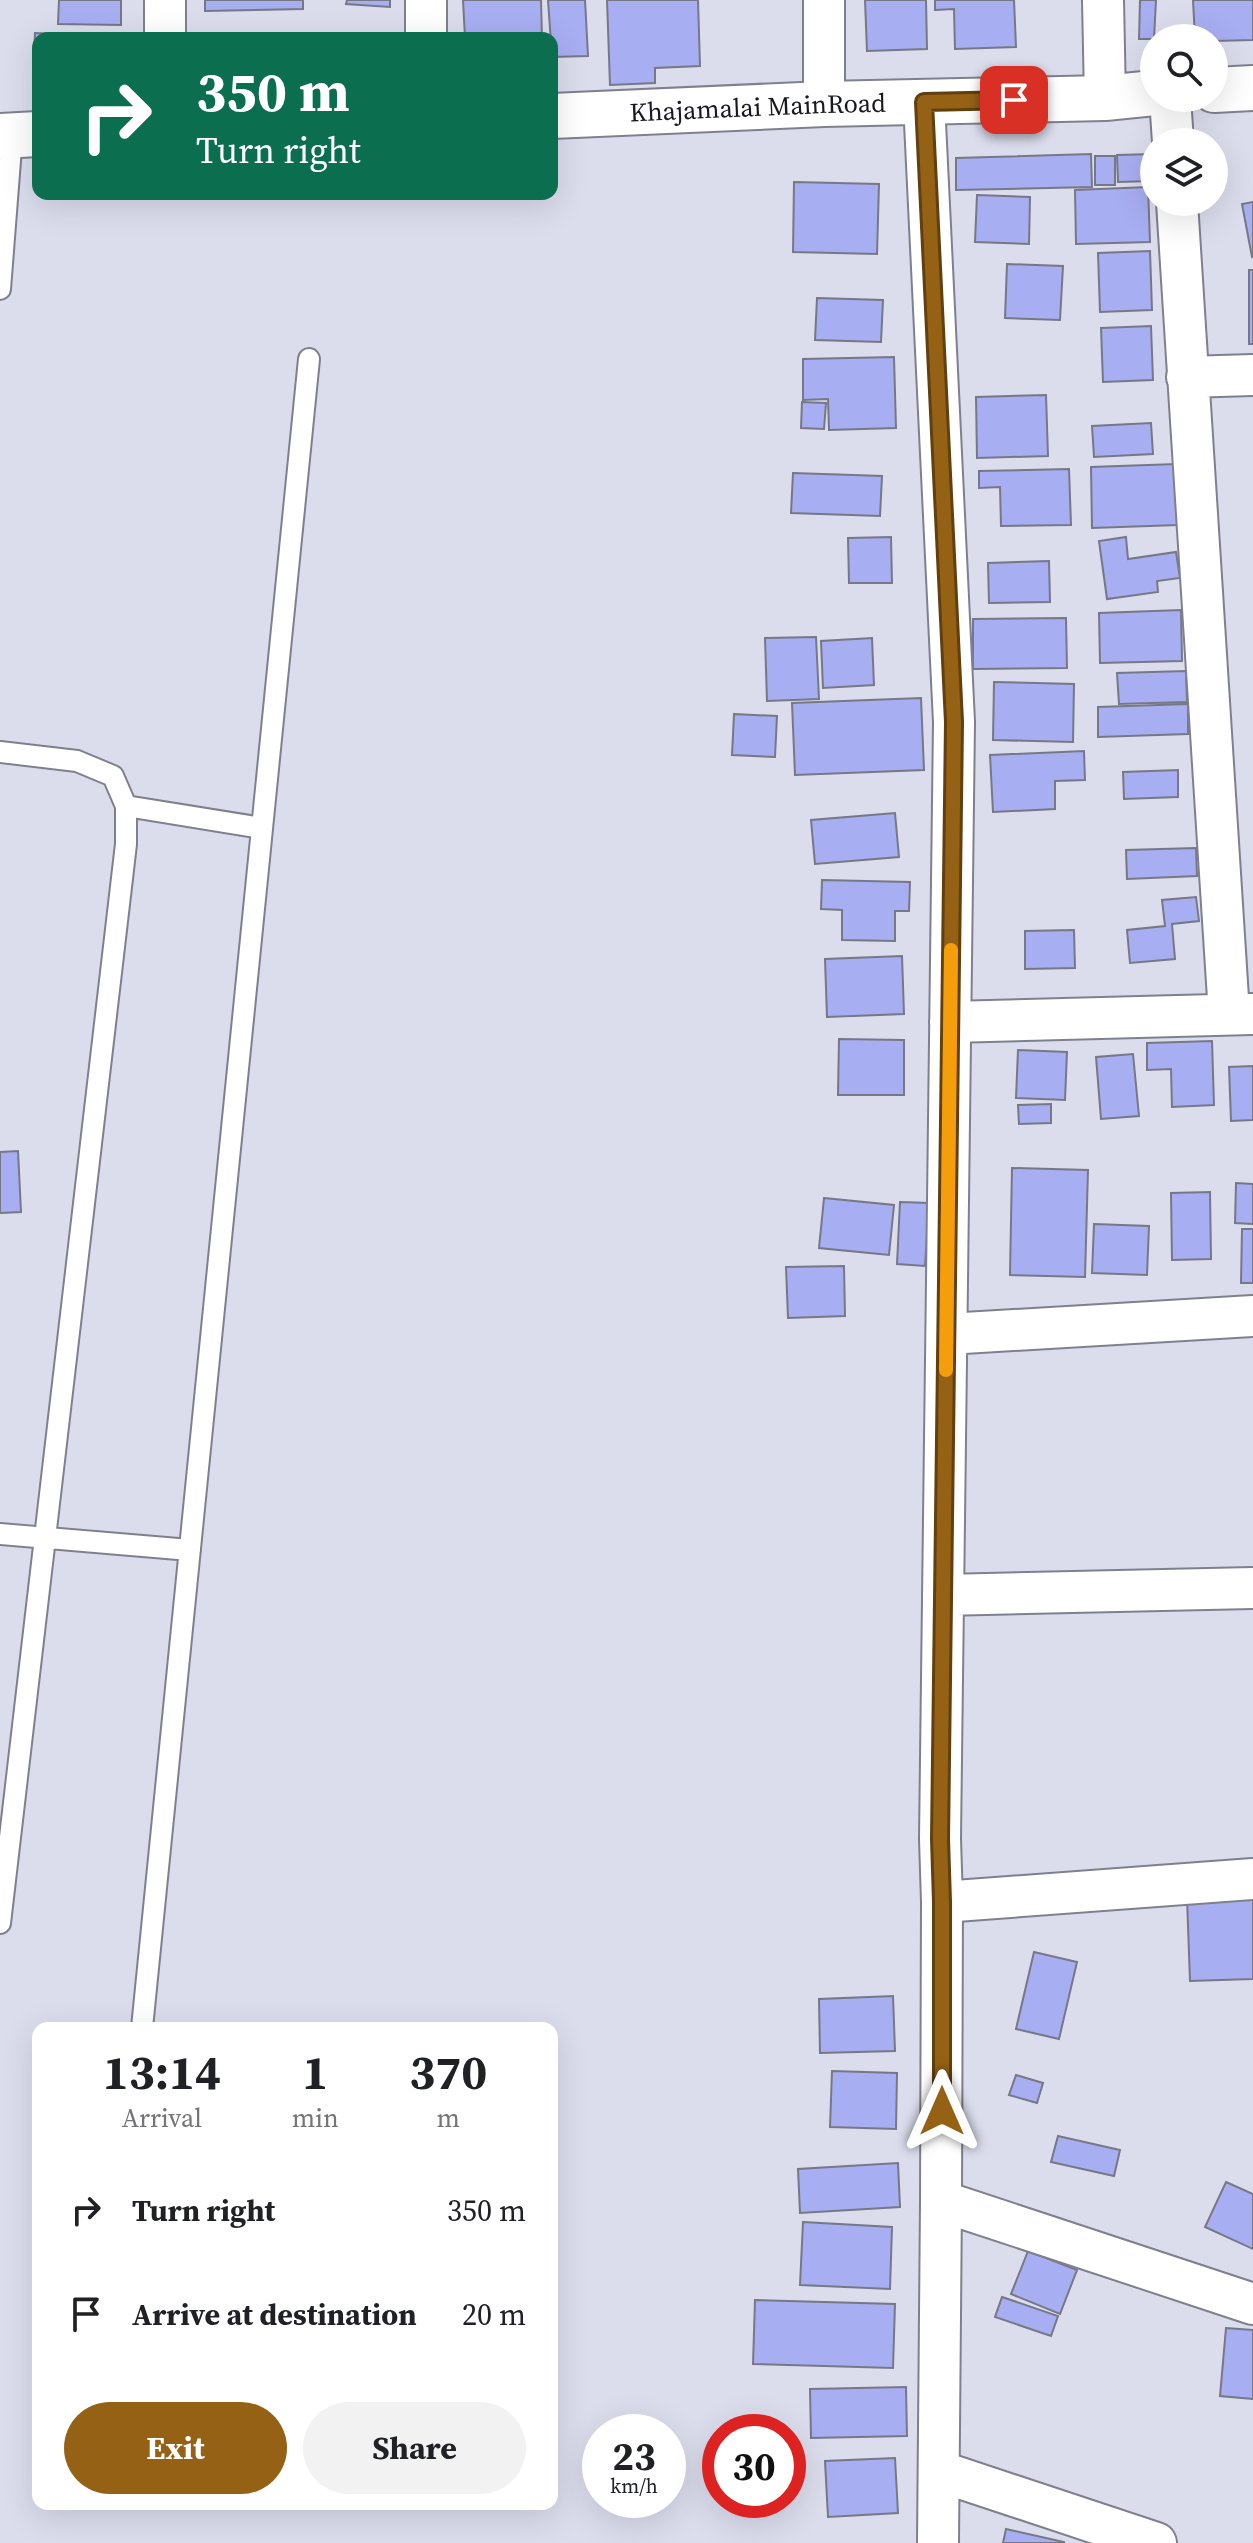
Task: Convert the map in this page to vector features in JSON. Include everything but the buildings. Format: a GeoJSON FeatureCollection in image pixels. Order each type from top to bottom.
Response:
{"type":"FeatureCollection","features":[{"type":"Feature","properties":{"kind":"main road"},"geometry":{"type":"LineString","coordinates":[[1228,89],[1253,88]]}},
{"type":"Feature","properties":{"kind":"main road","name":"Khajamalai MainRoad"},"geometry":{"type":"LineString","coordinates":[[558,116],[1140,94]]}},
{"type":"Feature","properties":{"kind":"street"},"geometry":{"type":"LineString","coordinates":[[165,0],[165,32]]}},
{"type":"Feature","properties":{"kind":"street"},"geometry":{"type":"LineString","coordinates":[[426,0],[426,32]]}},
{"type":"Feature","properties":{"kind":"street"},"geometry":{"type":"LineString","coordinates":[[824,0],[824,104]]}},
{"type":"Feature","properties":{"kind":"street"},"geometry":{"type":"LineString","coordinates":[[1103,0],[1105,98]]}},
{"type":"Feature","properties":{"kind":"street"},"geometry":{"type":"LineString","coordinates":[[924,102],[954,722],[940,1839],[938,2543]]}},
{"type":"Feature","properties":{"kind":"street"},"geometry":{"type":"LineString","coordinates":[[950,1022],[1241,1014],[1187,377],[1178,216]]}},
{"type":"Feature","properties":{"kind":"street"},"geometry":{"type":"LineString","coordinates":[[1187,377],[1253,375]]}},
{"type":"Feature","properties":{"kind":"street"},"geometry":{"type":"LineString","coordinates":[[947,1334],[1253,1316]]}},
{"type":"Feature","properties":{"kind":"street"},"geometry":{"type":"LineString","coordinates":[[943,1595],[1253,1588]]}},
{"type":"Feature","properties":{"kind":"street"},"geometry":{"type":"LineString","coordinates":[[942,1902],[1253,1879]]}},
{"type":"Feature","properties":{"kind":"street"},"geometry":{"type":"LineString","coordinates":[[941,2201],[1253,2304]]}},
{"type":"Feature","properties":{"kind":"street"},"geometry":{"type":"LineString","coordinates":[[939,2471],[1156,2543]]}},
{"type":"Feature","properties":{"kind":"lane"},"geometry":{"type":"LineString","coordinates":[[0,279],[17,135]]}},
{"type":"Feature","properties":{"kind":"lane"},"geometry":{"type":"LineString","coordinates":[[143,2022],[309,359]]}},
{"type":"Feature","properties":{"kind":"lane"},"geometry":{"type":"LineString","coordinates":[[0,752],[77,761],[113,776],[126,806],[126,844],[0,1923]]}},
{"type":"Feature","properties":{"kind":"lane"},"geometry":{"type":"LineString","coordinates":[[126,806],[262,828]]}},
{"type":"Feature","properties":{"kind":"lane"},"geometry":{"type":"LineString","coordinates":[[0,1534],[190,1550]]}},
{"type":"Feature","properties":{"kind":"slow traffic"},"geometry":{"type":"LineString","coordinates":[[946,1370],[951,950]]}},
{"type":"Feature","properties":{"kind":"route"},"geometry":{"type":"LineString","coordinates":[[942,2111],[940,1839],[954,722],[924,102],[1014,100]]}}]}
